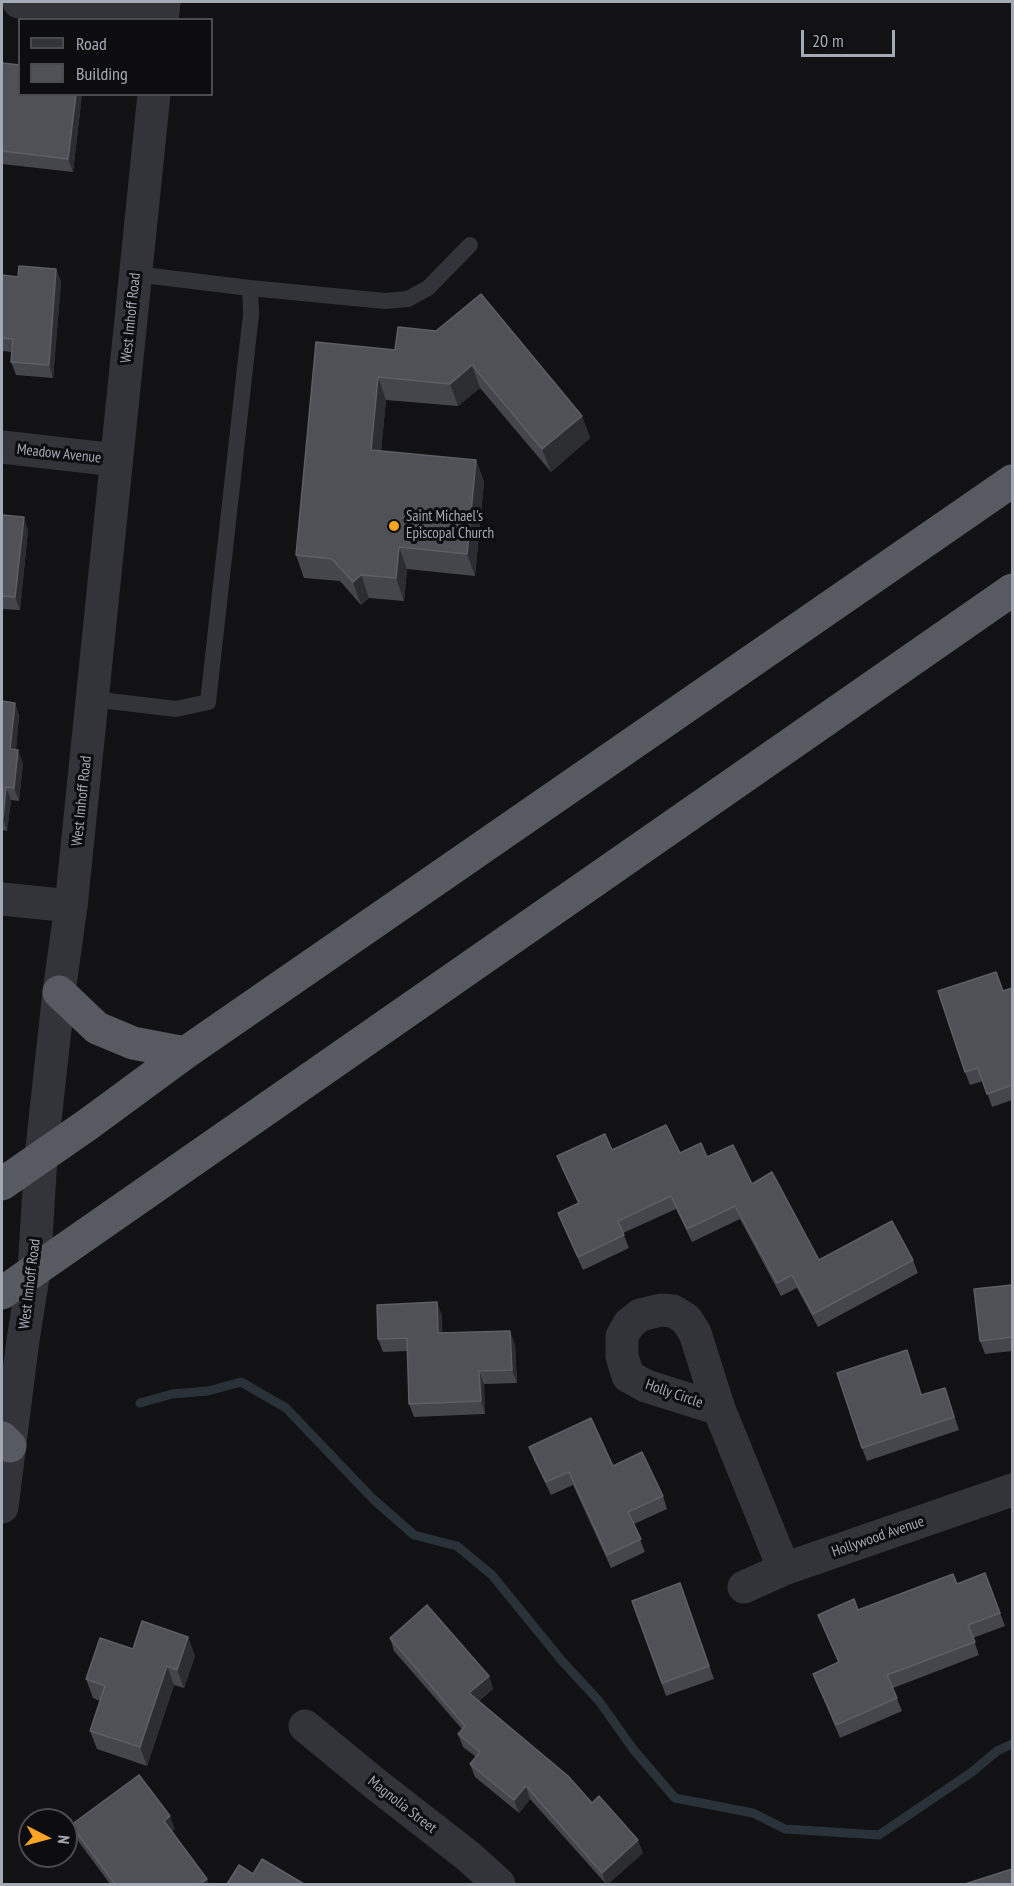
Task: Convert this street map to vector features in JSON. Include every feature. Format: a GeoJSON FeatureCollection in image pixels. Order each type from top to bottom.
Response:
{"type":"FeatureCollection","features":[{"type":"Feature","properties":{"kind":"highway"},"geometry":{"type":"LineString","coordinates":[[2,1184],[185,1053],[1012,481]]}},
{"type":"Feature","properties":{"kind":"highway"},"geometry":{"type":"LineString","coordinates":[[2,1293],[1012,590]]}},
{"type":"Feature","properties":{"kind":"highway"},"geometry":{"type":"LineString","coordinates":[[59,992],[97,1028],[133,1042],[185,1053]]}},
{"type":"Feature","properties":{"kind":"street"},"geometry":{"type":"LineString","coordinates":[[20,2],[163,13]]}},
{"type":"Feature","properties":{"kind":"street","name":"West Imhoff Road"},"geometry":{"type":"LineString","coordinates":[[2,1507],[6,1442],[34,1271],[40,1157],[71,906],[154,96]]}},
{"type":"Feature","properties":{"kind":"street","name":"Meadow Avenue"},"geometry":{"type":"LineString","coordinates":[[2,447],[116,460]]}},
{"type":"Feature","properties":{"kind":"street"},"geometry":{"type":"LineString","coordinates":[[2,899],[71,906]]}},
{"type":"Feature","properties":{"kind":"street","name":"Holly Circle"},"geometry":{"type":"LineString","coordinates":[[719,1409],[784,1569]]}},
{"type":"Feature","properties":{"kind":"street","name":"Hollywood Avenue"},"geometry":{"type":"LineString","coordinates":[[744,1587],[784,1569],[1012,1490]]}},
{"type":"Feature","properties":{"kind":"street","name":"Magnolia Street"},"geometry":{"type":"LineString","coordinates":[[305,1726],[468,1856],[499,1884]]}},
{"type":"Feature","properties":{"kind":"lane"},"geometry":{"type":"LineString","coordinates":[[135,274],[384,301],[408,299],[428,288],[470,245]]}},
{"type":"Feature","properties":{"kind":"lane"},"geometry":{"type":"LineString","coordinates":[[92,699],[176,709],[208,702],[250,326],[250,288]]}},
{"type":"Feature","properties":{"kind":"building"},"geometry":{"type":"Polygon","coordinates":[[[2,63],[18,65],[18,96],[76,96],[68,159],[2,151],[2,63]]]}},
{"type":"Feature","properties":{"kind":"building"},"geometry":{"type":"Polygon","coordinates":[[[19,266],[56,269],[49,365],[11,362],[13,339],[2,338],[2,275],[18,277],[19,266]]]}},
{"type":"Feature","properties":{"kind":"building"},"geometry":{"type":"Polygon","coordinates":[[[481,294],[582,416],[542,449],[472,365],[450,384],[378,377],[371,450],[476,460],[467,554],[399,547],[396,578],[361,575],[353,582],[332,559],[296,555],[316,342],[395,350],[398,327],[436,331],[481,294]]]}},
{"type":"Feature","properties":{"kind":"building"},"geometry":{"type":"Polygon","coordinates":[[[2,515],[24,517],[15,597],[2,596],[2,515]]]}},
{"type":"Feature","properties":{"kind":"building"},"geometry":{"type":"Polygon","coordinates":[[[2,701],[15,703],[10,749],[18,750],[14,788],[6,787],[3,818],[2,818],[2,701]]]}},
{"type":"Feature","properties":{"kind":"building"},"geometry":{"type":"Polygon","coordinates":[[[996,972],[1003,991],[1012,988],[1012,1085],[987,1094],[978,1068],[965,1072],[938,991],[996,972]]]}},
{"type":"Feature","properties":{"kind":"building"},"geometry":{"type":"Polygon","coordinates":[[[666,1125],[680,1153],[701,1143],[707,1157],[733,1145],[752,1184],[772,1172],[819,1260],[892,1221],[913,1260],[813,1314],[792,1275],[777,1283],[735,1206],[687,1229],[671,1196],[618,1221],[624,1235],[578,1257],[558,1213],[579,1203],[557,1156],[605,1134],[612,1150],[666,1125]]]}},
{"type":"Feature","properties":{"kind":"building"},"geometry":{"type":"Polygon","coordinates":[[[1012,1285],[1012,1337],[980,1341],[974,1289],[1012,1285]]]}},
{"type":"Feature","properties":{"kind":"building"},"geometry":{"type":"Polygon","coordinates":[[[437,1302],[438,1333],[510,1331],[512,1370],[479,1371],[481,1401],[409,1404],[407,1338],[378,1339],[377,1305],[437,1302]]]}},
{"type":"Feature","properties":{"kind":"building"},"geometry":{"type":"Polygon","coordinates":[[[907,1350],[921,1395],[945,1388],[954,1417],[862,1448],[837,1373],[907,1350]]]}},
{"type":"Feature","properties":{"kind":"building"},"geometry":{"type":"Polygon","coordinates":[[[591,1418],[613,1466],[642,1452],[663,1496],[628,1512],[641,1539],[607,1555],[569,1472],[546,1482],[529,1447],[591,1418]]]}},
{"type":"Feature","properties":{"kind":"building"},"geometry":{"type":"Polygon","coordinates":[[[985,1573],[1000,1613],[968,1625],[975,1642],[887,1675],[897,1698],[836,1725],[813,1674],[839,1662],[818,1615],[854,1599],[858,1610],[953,1574],[957,1584],[985,1573]]]}},
{"type":"Feature","properties":{"kind":"building"},"geometry":{"type":"Polygon","coordinates":[[[680,1583],[709,1666],[662,1683],[632,1601],[680,1583]]]}},
{"type":"Feature","properties":{"kind":"building"},"geometry":{"type":"Polygon","coordinates":[[[427,1605],[489,1676],[469,1693],[568,1776],[592,1803],[599,1796],[638,1840],[602,1873],[526,1786],[514,1800],[470,1764],[480,1752],[458,1734],[465,1726],[390,1638],[427,1605]]]}},
{"type":"Feature","properties":{"kind":"building"},"geometry":{"type":"Polygon","coordinates":[[[142,1621],[188,1637],[177,1670],[167,1666],[140,1747],[90,1731],[105,1686],[86,1679],[100,1638],[133,1649],[142,1621]]]}},
{"type":"Feature","properties":{"kind":"building"},"geometry":{"type":"Polygon","coordinates":[[[139,1775],[170,1816],[164,1821],[207,1879],[199,1884],[115,1884],[78,1834],[78,1820],[139,1775]]]}},
{"type":"Feature","properties":{"kind":"building"},"geometry":{"type":"Polygon","coordinates":[[[262,1859],[304,1884],[227,1884],[239,1865],[253,1874],[262,1859]]]}},
{"type":"Feature","properties":{"kind":"building"},"geometry":{"type":"Polygon","coordinates":[[[1012,1869],[1012,1884],[965,1884],[1012,1869]]]}},
{"type":"Feature","properties":{"kind":"waterway"},"geometry":{"type":"LineString","coordinates":[[140,1403],[172,1394],[208,1391],[241,1382],[286,1408],[373,1499],[414,1535],[457,1546],[492,1575],[562,1661],[599,1701],[633,1749],[675,1798],[753,1813],[785,1829],[879,1835],[972,1772],[997,1751],[1012,1744]]}},
{"type":"Feature","properties":{"kind":"place","name":"Saint Michael's Episcopal Church"},"geometry":{"type":"Point","coordinates":[394,526]}}]}
